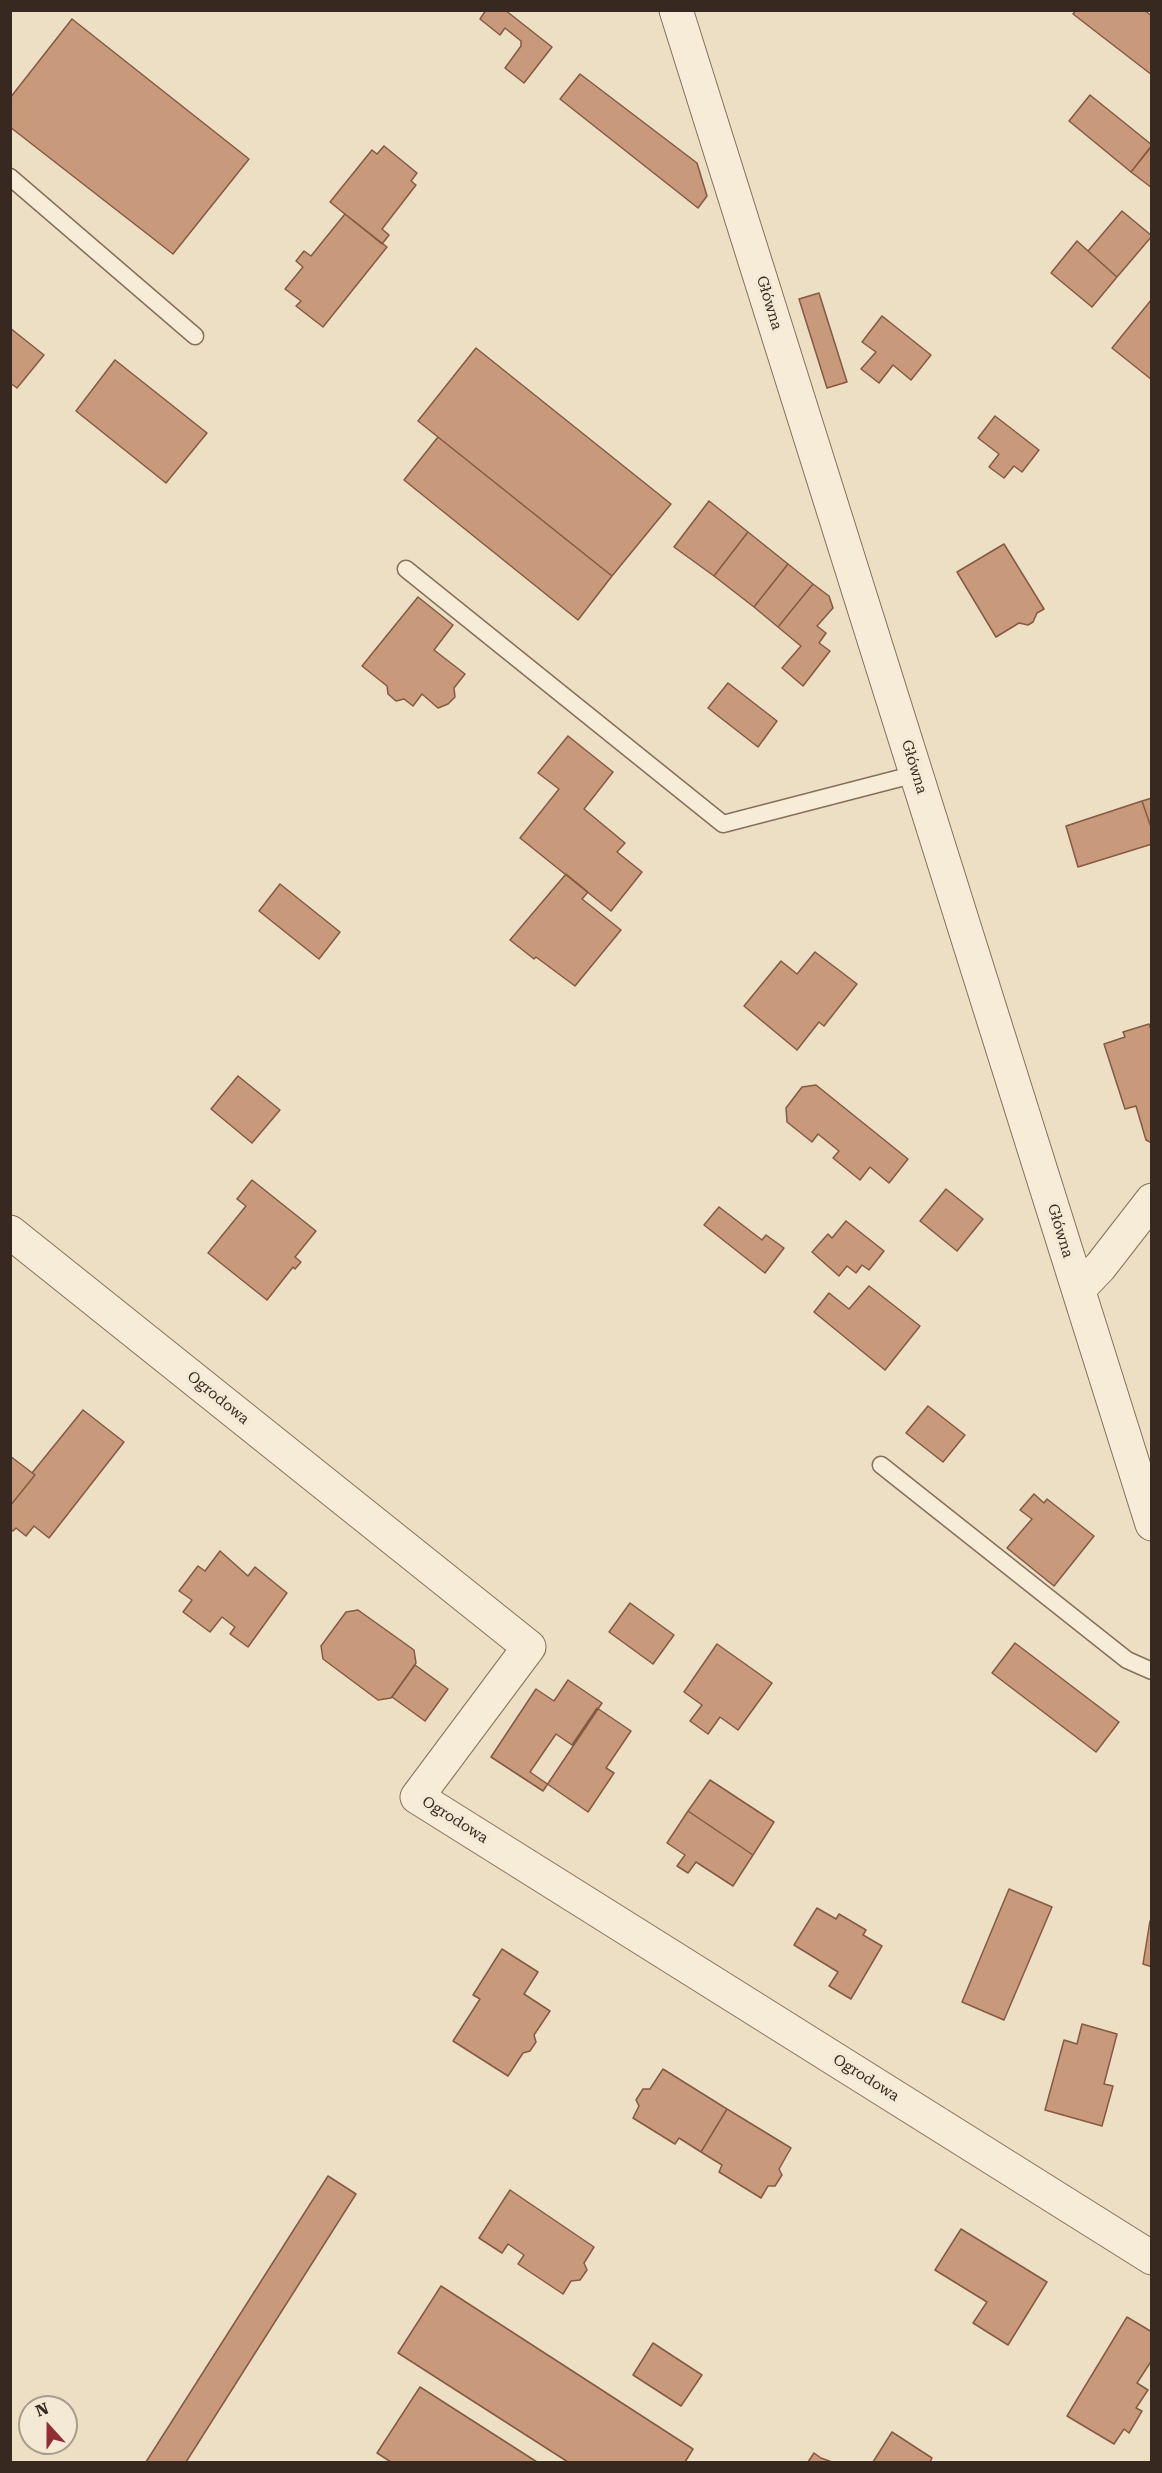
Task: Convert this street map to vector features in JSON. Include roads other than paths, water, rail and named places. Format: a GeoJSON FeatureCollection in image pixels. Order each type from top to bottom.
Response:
{"type":"FeatureCollection","features":[{"type":"Feature","properties":{"kind":"street","name":"Główna"},"geometry":{"type":"LineString","coordinates":[[676,10],[1152,1524]]}},
{"type":"Feature","properties":{"kind":"street"},"geometry":{"type":"LineString","coordinates":[[1079,1289],[1100,1267],[1152,1200]]}},
{"type":"Feature","properties":{"kind":"street","name":"Ogrodowa"},"geometry":{"type":"LineString","coordinates":[[10,1232],[529,1647],[417,1797],[1152,2258]]}},
{"type":"Feature","properties":{"kind":"lane"},"geometry":{"type":"LineString","coordinates":[[10,177],[195,336]]}},
{"type":"Feature","properties":{"kind":"lane"},"geometry":{"type":"LineString","coordinates":[[406,569],[723,824],[916,774]]}},
{"type":"Feature","properties":{"kind":"lane"},"geometry":{"type":"LineString","coordinates":[[881,1466],[1127,1660],[1152,1671]]}}]}
